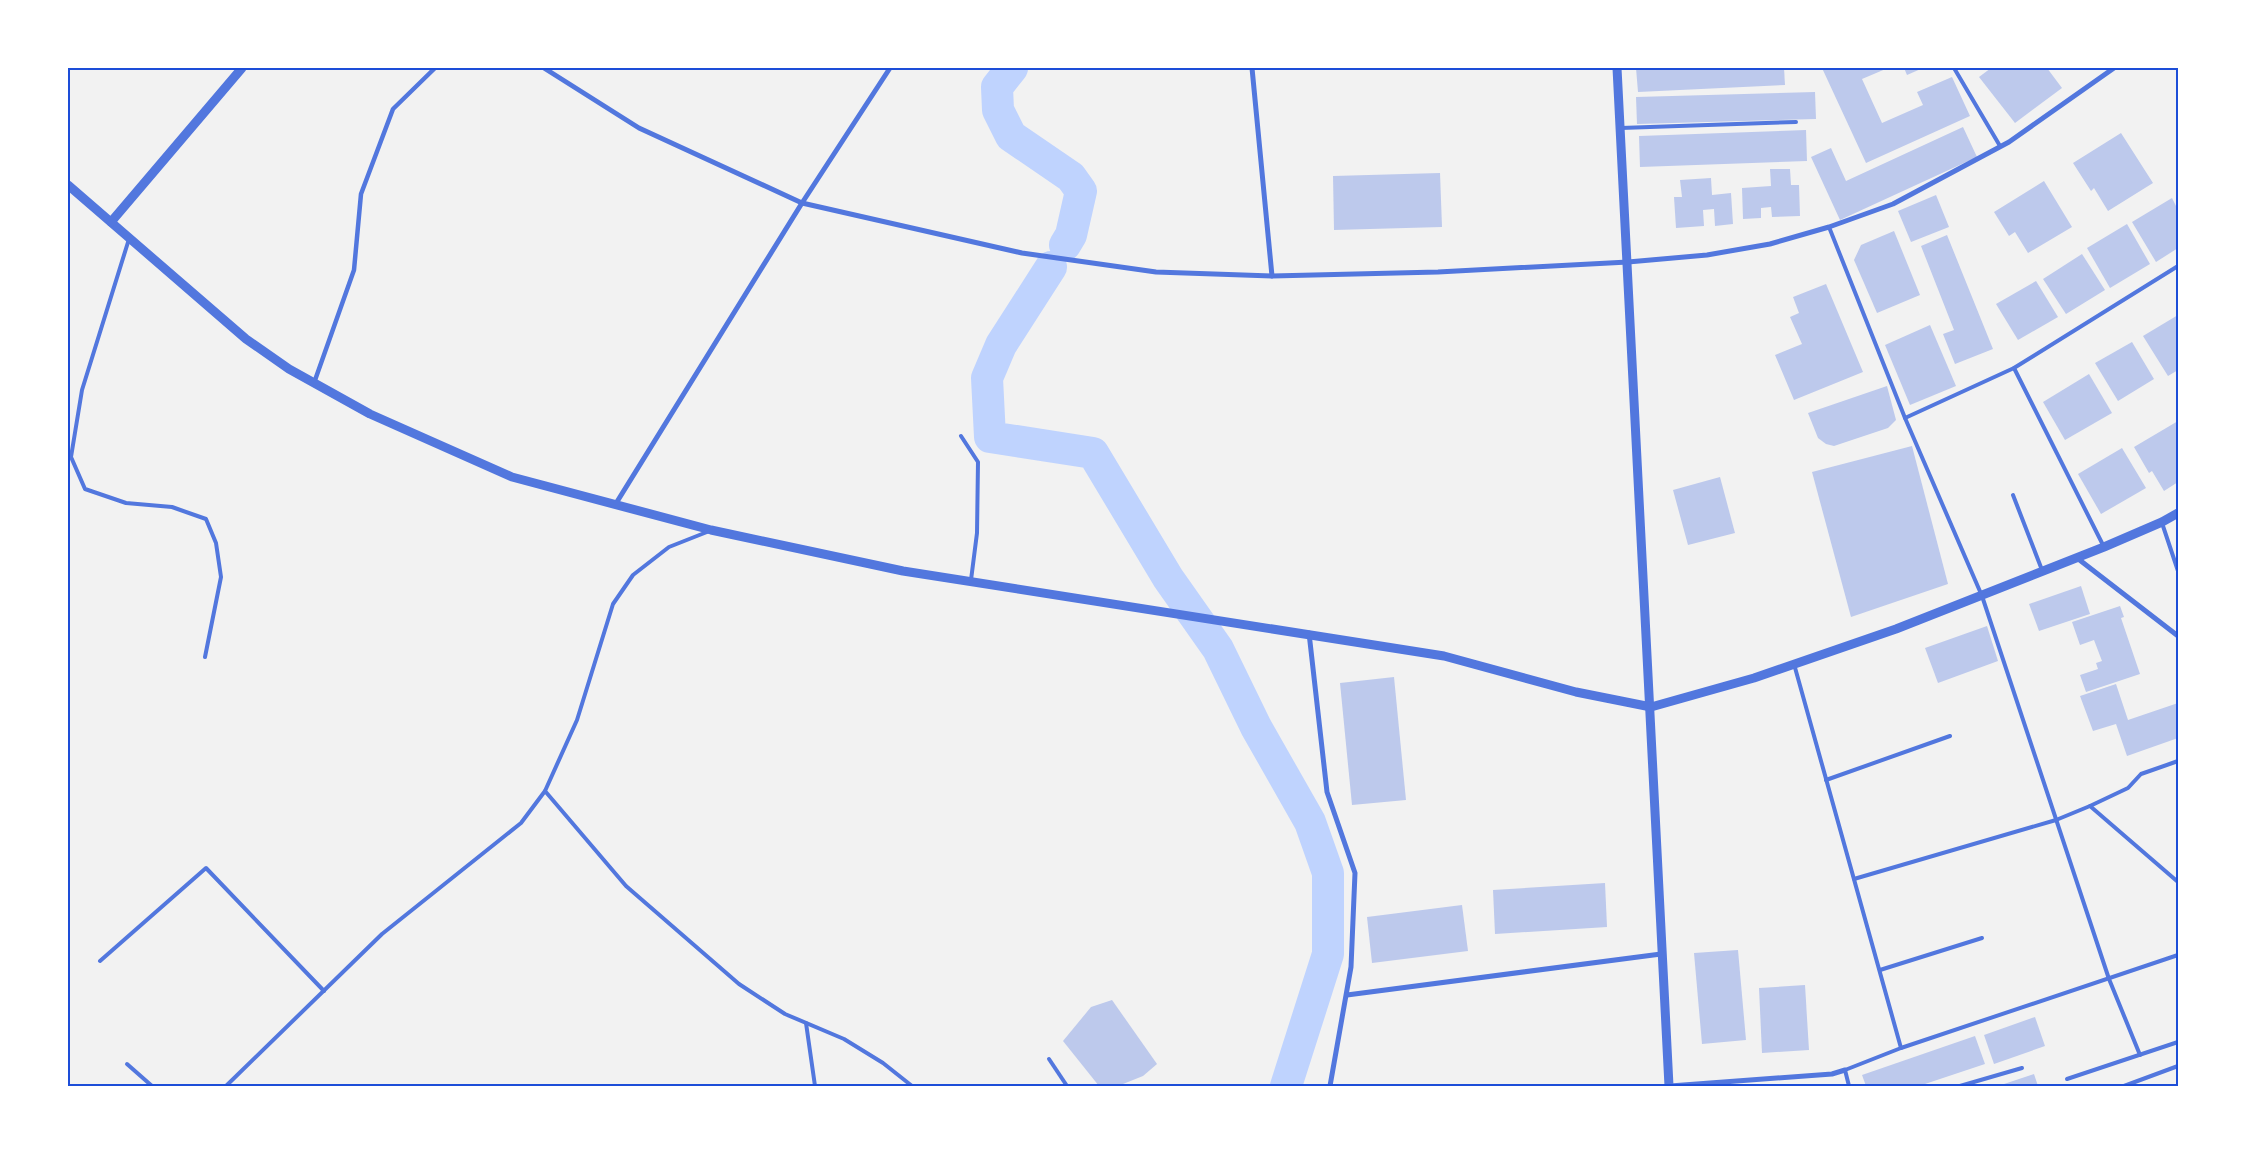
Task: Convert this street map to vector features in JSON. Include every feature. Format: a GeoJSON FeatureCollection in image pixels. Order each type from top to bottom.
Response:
{"type":"FeatureCollection","features":[{"type":"Feature","properties":{"kind":"street"},"geometry":{"type":"LineString","coordinates":[[111,222],[242,68]]}},
{"type":"Feature","properties":{"kind":"street"},"geometry":{"type":"LineString","coordinates":[[314,383],[354,270],[361,194],[393,109],[435,68]]}},
{"type":"Feature","properties":{"kind":"street"},"geometry":{"type":"LineString","coordinates":[[544,68],[639,128],[802,203],[1022,253],[1156,272],[1272,276],[1438,272],[1628,262],[1707,255],[1770,244],[1829,227],[1892,204],[2000,146],[2054,111],[2114,68]]}},
{"type":"Feature","properties":{"kind":"street"},"geometry":{"type":"LineString","coordinates":[[614,506],[802,203],[890,68]]}},
{"type":"Feature","properties":{"kind":"street"},"geometry":{"type":"LineString","coordinates":[[1252,68],[1272,276]]}},
{"type":"Feature","properties":{"kind":"street"},"geometry":{"type":"LineString","coordinates":[[1617,68],[1651,706],[1661,954],[1670,1086],[1832,1074],[1845,1070]]}},
{"type":"Feature","properties":{"kind":"street"},"geometry":{"type":"LineString","coordinates":[[68,185],[246,339],[314,383],[370,414],[512,477],[614,506],[711,530],[903,572],[1308,633],[1444,656],[1576,692],[1651,706],[1754,678],[1982,596],[2104,547],[2162,522],[2178,512]]}},
{"type":"Feature","properties":{"kind":"street"},"geometry":{"type":"LineString","coordinates":[[2076,558],[2178,636]]}},
{"type":"Feature","properties":{"kind":"street"},"geometry":{"type":"LineString","coordinates":[[1308,633],[1327,792],[1356,873],[1351,967],[1330,1086]]}},
{"type":"Feature","properties":{"kind":"street"},"geometry":{"type":"LineString","coordinates":[[1347,996],[1661,954]]}},
{"type":"Feature","properties":{"kind":"lane"},"geometry":{"type":"LineString","coordinates":[[1954,68],[2000,146]]}},
{"type":"Feature","properties":{"kind":"lane"},"geometry":{"type":"LineString","coordinates":[[1621,128],[1796,122]]}},
{"type":"Feature","properties":{"kind":"lane"},"geometry":{"type":"LineString","coordinates":[[1829,227],[1905,418],[1982,596],[2109,978],[2140,1055]]}},
{"type":"Feature","properties":{"kind":"lane"},"geometry":{"type":"LineString","coordinates":[[129,239],[82,390],[71,458],[85,489],[126,503],[172,507],[206,520],[216,543],[221,577],[206,657]]}},
{"type":"Feature","properties":{"kind":"lane"},"geometry":{"type":"LineString","coordinates":[[1905,418],[2014,368],[2178,266]]}},
{"type":"Feature","properties":{"kind":"lane"},"geometry":{"type":"LineString","coordinates":[[2014,368],[2104,547]]}},
{"type":"Feature","properties":{"kind":"lane"},"geometry":{"type":"LineString","coordinates":[[961,436],[978,462],[978,533],[971,583]]}},
{"type":"Feature","properties":{"kind":"lane"},"geometry":{"type":"LineString","coordinates":[[2013,495],[2042,572]]}},
{"type":"Feature","properties":{"kind":"lane"},"geometry":{"type":"LineString","coordinates":[[2162,522],[2178,571]]}},
{"type":"Feature","properties":{"kind":"lane"},"geometry":{"type":"LineString","coordinates":[[226,1086],[382,934],[521,824],[546,791],[577,720],[613,604],[633,576],[669,547],[711,530]]}},
{"type":"Feature","properties":{"kind":"lane"},"geometry":{"type":"LineString","coordinates":[[1794,664],[1901,1048]]}},
{"type":"Feature","properties":{"kind":"lane"},"geometry":{"type":"LineString","coordinates":[[1826,780],[1950,736]]}},
{"type":"Feature","properties":{"kind":"lane"},"geometry":{"type":"LineString","coordinates":[[1854,879],[2056,820],[2128,788],[2142,774],[2178,761]]}},
{"type":"Feature","properties":{"kind":"lane"},"geometry":{"type":"LineString","coordinates":[[546,791],[626,886],[739,984],[785,1014],[844,1039],[884,1063],[912,1086]]}},
{"type":"Feature","properties":{"kind":"lane"},"geometry":{"type":"LineString","coordinates":[[2090,806],[2178,882]]}},
{"type":"Feature","properties":{"kind":"lane"},"geometry":{"type":"LineString","coordinates":[[100,961],[206,868],[324,990]]}},
{"type":"Feature","properties":{"kind":"lane"},"geometry":{"type":"LineString","coordinates":[[1880,970],[1982,938]]}},
{"type":"Feature","properties":{"kind":"lane"},"geometry":{"type":"LineString","coordinates":[[1849,1086],[1845,1070],[1901,1048],[2178,955]]}},
{"type":"Feature","properties":{"kind":"lane"},"geometry":{"type":"LineString","coordinates":[[806,1023],[815,1086]]}},
{"type":"Feature","properties":{"kind":"lane"},"geometry":{"type":"LineString","coordinates":[[2067,1079],[2178,1042]]}},
{"type":"Feature","properties":{"kind":"lane"},"geometry":{"type":"LineString","coordinates":[[1049,1059],[1067,1086]]}},
{"type":"Feature","properties":{"kind":"lane"},"geometry":{"type":"LineString","coordinates":[[127,1064],[152,1086]]}},
{"type":"Feature","properties":{"kind":"lane"},"geometry":{"type":"LineString","coordinates":[[2124,1086],[2178,1066]]}},
{"type":"Feature","properties":{"kind":"lane"},"geometry":{"type":"LineString","coordinates":[[1960,1086],[2022,1068]]}},
{"type":"Feature","properties":{"kind":"building"},"geometry":{"type":"Polygon","coordinates":[[[1636,68],[1784,68],[1785,85],[1638,92],[1636,68]]]}},
{"type":"Feature","properties":{"kind":"building"},"geometry":{"type":"Polygon","coordinates":[[[1822,68],[1888,68],[1862,79],[1882,123],[1923,105],[1917,92],[1952,77],[1970,116],[1866,163],[1822,68]]]}},
{"type":"Feature","properties":{"kind":"building"},"geometry":{"type":"Polygon","coordinates":[[[1904,68],[1923,68],[1907,75],[1904,68]]]}},
{"type":"Feature","properties":{"kind":"building"},"geometry":{"type":"Polygon","coordinates":[[[1991,68],[2047,68],[2062,88],[2015,123],[1979,77],[1991,68]]]}},
{"type":"Feature","properties":{"kind":"building"},"geometry":{"type":"Polygon","coordinates":[[[1815,92],[1816,119],[1637,124],[1636,97],[1815,92]]]}},
{"type":"Feature","properties":{"kind":"building"},"geometry":{"type":"Polygon","coordinates":[[[1963,127],[1977,157],[1840,220],[1811,157],[1831,148],[1846,181],[1963,127]]]}},
{"type":"Feature","properties":{"kind":"building"},"geometry":{"type":"Polygon","coordinates":[[[1806,130],[1807,161],[1640,167],[1639,136],[1806,130]]]}},
{"type":"Feature","properties":{"kind":"building"},"geometry":{"type":"Polygon","coordinates":[[[2121,133],[2153,183],[2108,211],[2094,188],[2091,191],[2073,163],[2121,133]]]}},
{"type":"Feature","properties":{"kind":"building"},"geometry":{"type":"Polygon","coordinates":[[[1770,169],[1790,169],[1791,185],[1799,185],[1800,216],[1772,217],[1771,207],[1761,208],[1761,218],[1743,219],[1742,188],[1771,186],[1770,169]]]}},
{"type":"Feature","properties":{"kind":"building"},"geometry":{"type":"Polygon","coordinates":[[[1440,173],[1442,227],[1334,230],[1333,176],[1440,173]]]}},
{"type":"Feature","properties":{"kind":"building"},"geometry":{"type":"Polygon","coordinates":[[[1711,178],[1712,195],[1731,193],[1733,224],[1715,226],[1714,209],[1703,210],[1704,226],[1676,228],[1674,197],[1682,197],[1680,180],[1711,178]]]}},
{"type":"Feature","properties":{"kind":"building"},"geometry":{"type":"Polygon","coordinates":[[[2044,181],[2072,227],[2028,253],[2015,232],[2009,236],[1994,212],[2044,181]]]}},
{"type":"Feature","properties":{"kind":"building"},"geometry":{"type":"Polygon","coordinates":[[[1936,195],[1949,227],[1911,242],[1898,211],[1936,195]]]}},
{"type":"Feature","properties":{"kind":"building"},"geometry":{"type":"Polygon","coordinates":[[[2172,198],[2178,210],[2178,248],[2156,262],[2132,222],[2172,198]]]}},
{"type":"Feature","properties":{"kind":"building"},"geometry":{"type":"Polygon","coordinates":[[[2127,224],[2150,264],[2110,288],[2087,248],[2127,224]]]}},
{"type":"Feature","properties":{"kind":"building"},"geometry":{"type":"Polygon","coordinates":[[[1894,231],[1920,295],[1877,313],[1854,260],[1861,245],[1894,231]]]}},
{"type":"Feature","properties":{"kind":"building"},"geometry":{"type":"Polygon","coordinates":[[[1947,235],[1993,349],[1955,364],[1943,334],[1954,330],[1921,246],[1947,235]]]}},
{"type":"Feature","properties":{"kind":"building"},"geometry":{"type":"Polygon","coordinates":[[[2082,254],[2105,290],[2066,314],[2043,279],[2082,254]]]}},
{"type":"Feature","properties":{"kind":"building"},"geometry":{"type":"Polygon","coordinates":[[[2036,281],[2058,317],[2018,340],[1996,304],[2036,281]]]}},
{"type":"Feature","properties":{"kind":"building"},"geometry":{"type":"Polygon","coordinates":[[[1826,284],[1863,372],[1794,400],[1775,355],[1802,344],[1790,317],[1799,313],[1793,297],[1826,284]]]}},
{"type":"Feature","properties":{"kind":"building"},"geometry":{"type":"Polygon","coordinates":[[[2178,315],[2178,370],[2168,376],[2143,336],[2178,315]]]}},
{"type":"Feature","properties":{"kind":"building"},"geometry":{"type":"Polygon","coordinates":[[[1930,325],[1956,386],[1910,405],[1885,345],[1930,325]]]}},
{"type":"Feature","properties":{"kind":"building"},"geometry":{"type":"Polygon","coordinates":[[[2132,342],[2154,379],[2118,401],[2095,363],[2132,342]]]}},
{"type":"Feature","properties":{"kind":"building"},"geometry":{"type":"Polygon","coordinates":[[[2089,374],[2112,413],[2065,440],[2043,402],[2089,374]]]}},
{"type":"Feature","properties":{"kind":"building"},"geometry":{"type":"Polygon","coordinates":[[[1887,386],[1896,420],[1888,428],[1834,446],[1826,444],[1818,438],[1808,413],[1887,386]]]}},
{"type":"Feature","properties":{"kind":"building"},"geometry":{"type":"Polygon","coordinates":[[[2178,421],[2178,482],[2164,491],[2152,471],[2149,473],[2134,447],[2178,421]]]}},
{"type":"Feature","properties":{"kind":"building"},"geometry":{"type":"Polygon","coordinates":[[[1912,446],[1948,584],[1851,617],[1812,472],[1912,446]]]}},
{"type":"Feature","properties":{"kind":"building"},"geometry":{"type":"Polygon","coordinates":[[[2122,448],[2146,488],[2101,514],[2078,474],[2122,448]]]}},
{"type":"Feature","properties":{"kind":"building"},"geometry":{"type":"Polygon","coordinates":[[[1720,477],[1735,533],[1688,545],[1673,490],[1720,477]]]}},
{"type":"Feature","properties":{"kind":"building"},"geometry":{"type":"Polygon","coordinates":[[[2081,586],[2090,614],[2039,631],[2029,604],[2081,586]]]}},
{"type":"Feature","properties":{"kind":"building"},"geometry":{"type":"Polygon","coordinates":[[[2120,606],[2124,617],[2121,618],[2140,674],[2086,692],[2080,675],[2098,669],[2096,663],[2102,661],[2094,640],[2080,645],[2072,622],[2120,606]]]}},
{"type":"Feature","properties":{"kind":"building"},"geometry":{"type":"Polygon","coordinates":[[[1987,626],[1998,661],[1938,683],[1925,648],[1987,626]]]}},
{"type":"Feature","properties":{"kind":"building"},"geometry":{"type":"Polygon","coordinates":[[[1394,677],[1406,800],[1352,805],[1340,683],[1394,677]]]}},
{"type":"Feature","properties":{"kind":"building"},"geometry":{"type":"Polygon","coordinates":[[[2116,684],[2128,720],[2178,703],[2178,738],[2127,756],[2116,724],[2093,731],[2080,696],[2116,684]]]}},
{"type":"Feature","properties":{"kind":"building"},"geometry":{"type":"Polygon","coordinates":[[[1605,883],[1607,927],[1495,934],[1493,890],[1605,883]]]}},
{"type":"Feature","properties":{"kind":"building"},"geometry":{"type":"Polygon","coordinates":[[[1462,905],[1468,951],[1372,963],[1367,917],[1462,905]]]}},
{"type":"Feature","properties":{"kind":"building"},"geometry":{"type":"Polygon","coordinates":[[[1738,950],[1746,1040],[1702,1044],[1694,953],[1738,950]]]}},
{"type":"Feature","properties":{"kind":"building"},"geometry":{"type":"Polygon","coordinates":[[[1805,985],[1809,1050],[1762,1053],[1759,988],[1805,985]]]}},
{"type":"Feature","properties":{"kind":"building"},"geometry":{"type":"Polygon","coordinates":[[[1112,1000],[1157,1064],[1143,1076],[1118,1086],[1099,1086],[1063,1041],[1091,1007],[1112,1000]]]}},
{"type":"Feature","properties":{"kind":"building"},"geometry":{"type":"Polygon","coordinates":[[[2035,1017],[2045,1046],[1994,1064],[1984,1035],[2035,1017]]]}},
{"type":"Feature","properties":{"kind":"building"},"geometry":{"type":"Polygon","coordinates":[[[1975,1036],[1985,1064],[1919,1086],[1866,1086],[1862,1075],[1975,1036]]]}},
{"type":"Feature","properties":{"kind":"building"},"geometry":{"type":"Polygon","coordinates":[[[2034,1074],[2038,1086],[1998,1086],[2034,1074]]]}},
{"type":"Feature","properties":{"kind":"waterway"},"geometry":{"type":"LineString","coordinates":[[1012,68],[997,87],[998,110],[1011,136],[1071,177],[1081,191],[1071,235],[1065,245]]}},
{"type":"Feature","properties":{"kind":"waterway"},"geometry":{"type":"LineString","coordinates":[[1051,267],[1001,345],[987,378],[990,437],[1093,453],[1168,578],[1218,649],[1256,727],[1310,822],[1328,873],[1328,954],[1286,1086]]}}]}
